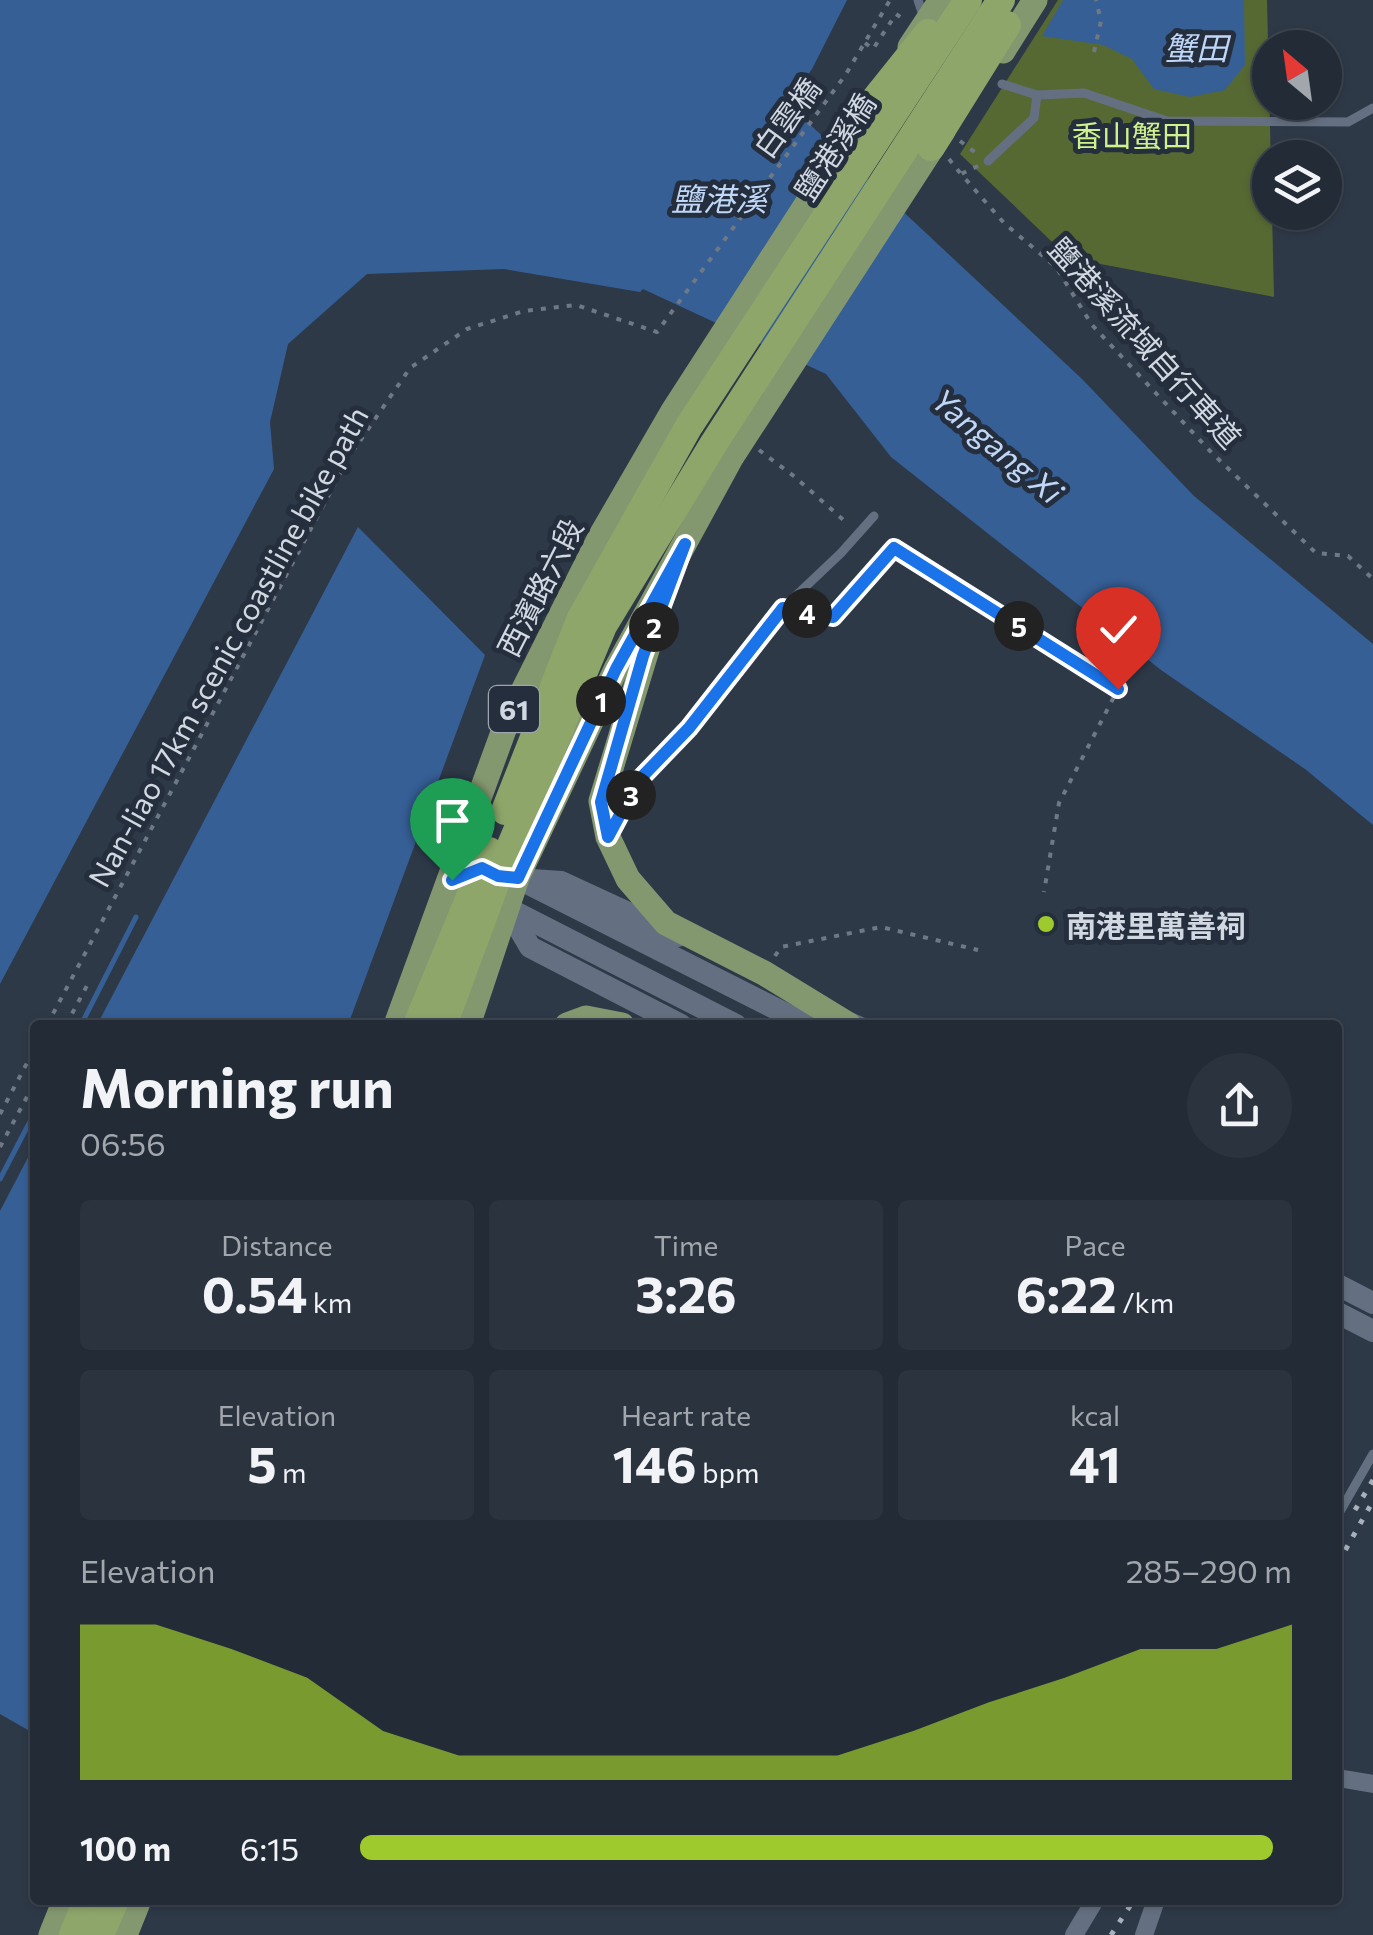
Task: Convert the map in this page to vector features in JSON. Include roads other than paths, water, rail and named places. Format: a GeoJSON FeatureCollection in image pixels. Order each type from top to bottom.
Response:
{"type":"FeatureCollection","features":[{"type":"Feature","properties":{"kind":"highway"},"geometry":{"type":"LineString","coordinates":[[868,108],[954,0]]}},
{"type":"Feature","properties":{"kind":"highway"},"geometry":{"type":"LineString","coordinates":[[940,153],[990,15],[1020,0]]}},
{"type":"Feature","properties":{"kind":"highway","name":"鹽港溪橋"},"geometry":{"type":"LineString","coordinates":[[681,418],[990,15]]}},
{"type":"Feature","properties":{"kind":"highway","name":"鹽港溪橋"},"geometry":{"type":"LineString","coordinates":[[731,448],[990,15]]}},
{"type":"Feature","properties":{"kind":"highway","name":"61"},"geometry":{"type":"LineString","coordinates":[[499,874],[582,618],[681,418]]}},
{"type":"Feature","properties":{"kind":"highway","name":"61"},"geometry":{"type":"LineString","coordinates":[[418,1020],[479,898],[499,874],[603,626],[731,448]]}},
{"type":"Feature","properties":{"kind":"highway","name":"61"},"geometry":{"type":"LineString","coordinates":[[444,1020],[479,898]]}},
{"type":"Feature","properties":{"kind":"highway"},"geometry":{"type":"LineString","coordinates":[[73,1935],[85,1905]]}},
{"type":"Feature","properties":{"kind":"highway"},"geometry":{"type":"LineString","coordinates":[[100,1935],[112,1905]]}},
{"type":"Feature","properties":{"kind":"main road","name":"61"},"geometry":{"type":"LineString","coordinates":[[868,108],[942,0]]}},
{"type":"Feature","properties":{"kind":"main road","name":"61"},"geometry":{"type":"LineString","coordinates":[[990,15],[1035,0]]}},
{"type":"Feature","properties":{"kind":"main road","name":"鹽港溪橋"},"geometry":{"type":"LineString","coordinates":[[681,418],[868,108]]}},
{"type":"Feature","properties":{"kind":"main road","name":"61"},"geometry":{"type":"LineString","coordinates":[[731,448],[940,153]]}},
{"type":"Feature","properties":{"kind":"main road","name":"西濱路六段"},"geometry":{"type":"LineString","coordinates":[[468,1020],[479,898],[505,728],[600,538],[681,418]]}},
{"type":"Feature","properties":{"kind":"main road","name":"西濱路六段"},"geometry":{"type":"LineString","coordinates":[[399,1020],[499,874],[685,544],[731,448]]}},
{"type":"Feature","properties":{"kind":"main road"},"geometry":{"type":"LineString","coordinates":[[685,544],[643,656],[601,802],[608,837],[628,878],[666,923],[803,994],[841,1020]]}},
{"type":"Feature","properties":{"kind":"main road"},"geometry":{"type":"LineString","coordinates":[[51,1935],[63,1905]]}},
{"type":"Feature","properties":{"kind":"main road"},"geometry":{"type":"LineString","coordinates":[[126,1935],[137,1905]]}},
{"type":"Feature","properties":{"kind":"street"},"geometry":{"type":"LineString","coordinates":[[499,874],[561,882],[803,994]]}},
{"type":"Feature","properties":{"kind":"street"},"geometry":{"type":"LineString","coordinates":[[499,874],[798,1020]]}},
{"type":"Feature","properties":{"kind":"street"},"geometry":{"type":"LineString","coordinates":[[479,898],[530,947],[671,1020]]}},
{"type":"Feature","properties":{"kind":"street"},"geometry":{"type":"LineString","coordinates":[[479,898],[726,1020]]}},
{"type":"Feature","properties":{"kind":"street"},"geometry":{"type":"LineString","coordinates":[[1342,1287],[1373,1303]]}},
{"type":"Feature","properties":{"kind":"street"},"geometry":{"type":"LineString","coordinates":[[1342,1316],[1373,1331]]}},
{"type":"Feature","properties":{"kind":"street"},"geometry":{"type":"LineString","coordinates":[[1342,1779],[1373,1784]]}},
{"type":"Feature","properties":{"kind":"street"},"geometry":{"type":"LineString","coordinates":[[1074,1935],[1092,1905]]}},
{"type":"Feature","properties":{"kind":"street"},"geometry":{"type":"LineString","coordinates":[[1144,1935],[1154,1905]]}},
{"type":"Feature","properties":{"kind":"lane"},"geometry":{"type":"LineString","coordinates":[[918,0],[931,40]]}},
{"type":"Feature","properties":{"kind":"lane"},"geometry":{"type":"LineString","coordinates":[[1002,84],[1037,96],[1084,94],[1168,121],[1348,122],[1373,108]]}},
{"type":"Feature","properties":{"kind":"lane"},"geometry":{"type":"LineString","coordinates":[[988,161],[1034,118],[1037,96]]}},
{"type":"Feature","properties":{"kind":"lane"},"geometry":{"type":"LineString","coordinates":[[608,837],[638,781],[689,728],[783,608],[874,516]]}},
{"type":"Feature","properties":{"kind":"lane"},"geometry":{"type":"LineString","coordinates":[[803,994],[859,1020]]}},
{"type":"Feature","properties":{"kind":"lane"},"geometry":{"type":"LineString","coordinates":[[1342,1508],[1373,1454]]}},
{"type":"Feature","properties":{"kind":"water"},"geometry":{"type":"Polygon","coordinates":[[[0,0],[847,0],[812,69],[787,103],[1082,379],[1194,496],[1373,644],[1373,825],[1305,769],[1161,670],[891,457],[826,374],[643,289],[640,292],[504,269],[367,274],[288,344],[270,422],[274,469],[0,984],[0,0]]]}},
{"type":"Feature","properties":{"kind":"water","name":"蟹田"},"geometry":{"type":"Polygon","coordinates":[[[1063,0],[1244,0],[1245,65],[1225,90],[1190,97],[1154,89],[1132,59],[1103,45],[1042,36],[1063,0]]]}},
{"type":"Feature","properties":{"kind":"water"},"geometry":{"type":"Polygon","coordinates":[[[358,527],[485,655],[350,1020],[100,1020],[358,527]]]}},
{"type":"Feature","properties":{"kind":"water"},"geometry":{"type":"Polygon","coordinates":[[[30,1154],[30,1731],[0,1714],[0,1211],[30,1154]]]}},
{"type":"Feature","properties":{"kind":"waterway"},"geometry":{"type":"LineString","coordinates":[[84,1020],[136,917]]}},
{"type":"Feature","properties":{"kind":"waterway"},"geometry":{"type":"LineString","coordinates":[[0,1179],[30,1122]]}},
{"type":"Feature","properties":{"kind":"railway"},"geometry":{"type":"LineString","coordinates":[[1355,1510],[1373,1480]]}},
{"type":"Feature","properties":{"kind":"railway"},"geometry":{"type":"LineString","coordinates":[[1342,1556],[1373,1501]]}},
{"type":"Feature","properties":{"kind":"railway"},"geometry":{"type":"LineString","coordinates":[[1111,1935],[1131,1905]]}},
{"type":"Feature","properties":{"kind":"place","name":"南港里萬善祠"},"geometry":{"type":"Point","coordinates":[1046,924]}},
{"type":"Feature","properties":{"kind":"park label","name":"香山蟹田"},"geometry":{"type":"Point","coordinates":[1132,134]}},
{"type":"Feature","properties":{"kind":"water label","name":"鹽港溪"},"geometry":{"type":"Point","coordinates":[719,198]}},
{"type":"Feature","properties":{"kind":"water label","name":"Yangang Xi"},"geometry":{"type":"Point","coordinates":[998,445]}}]}
